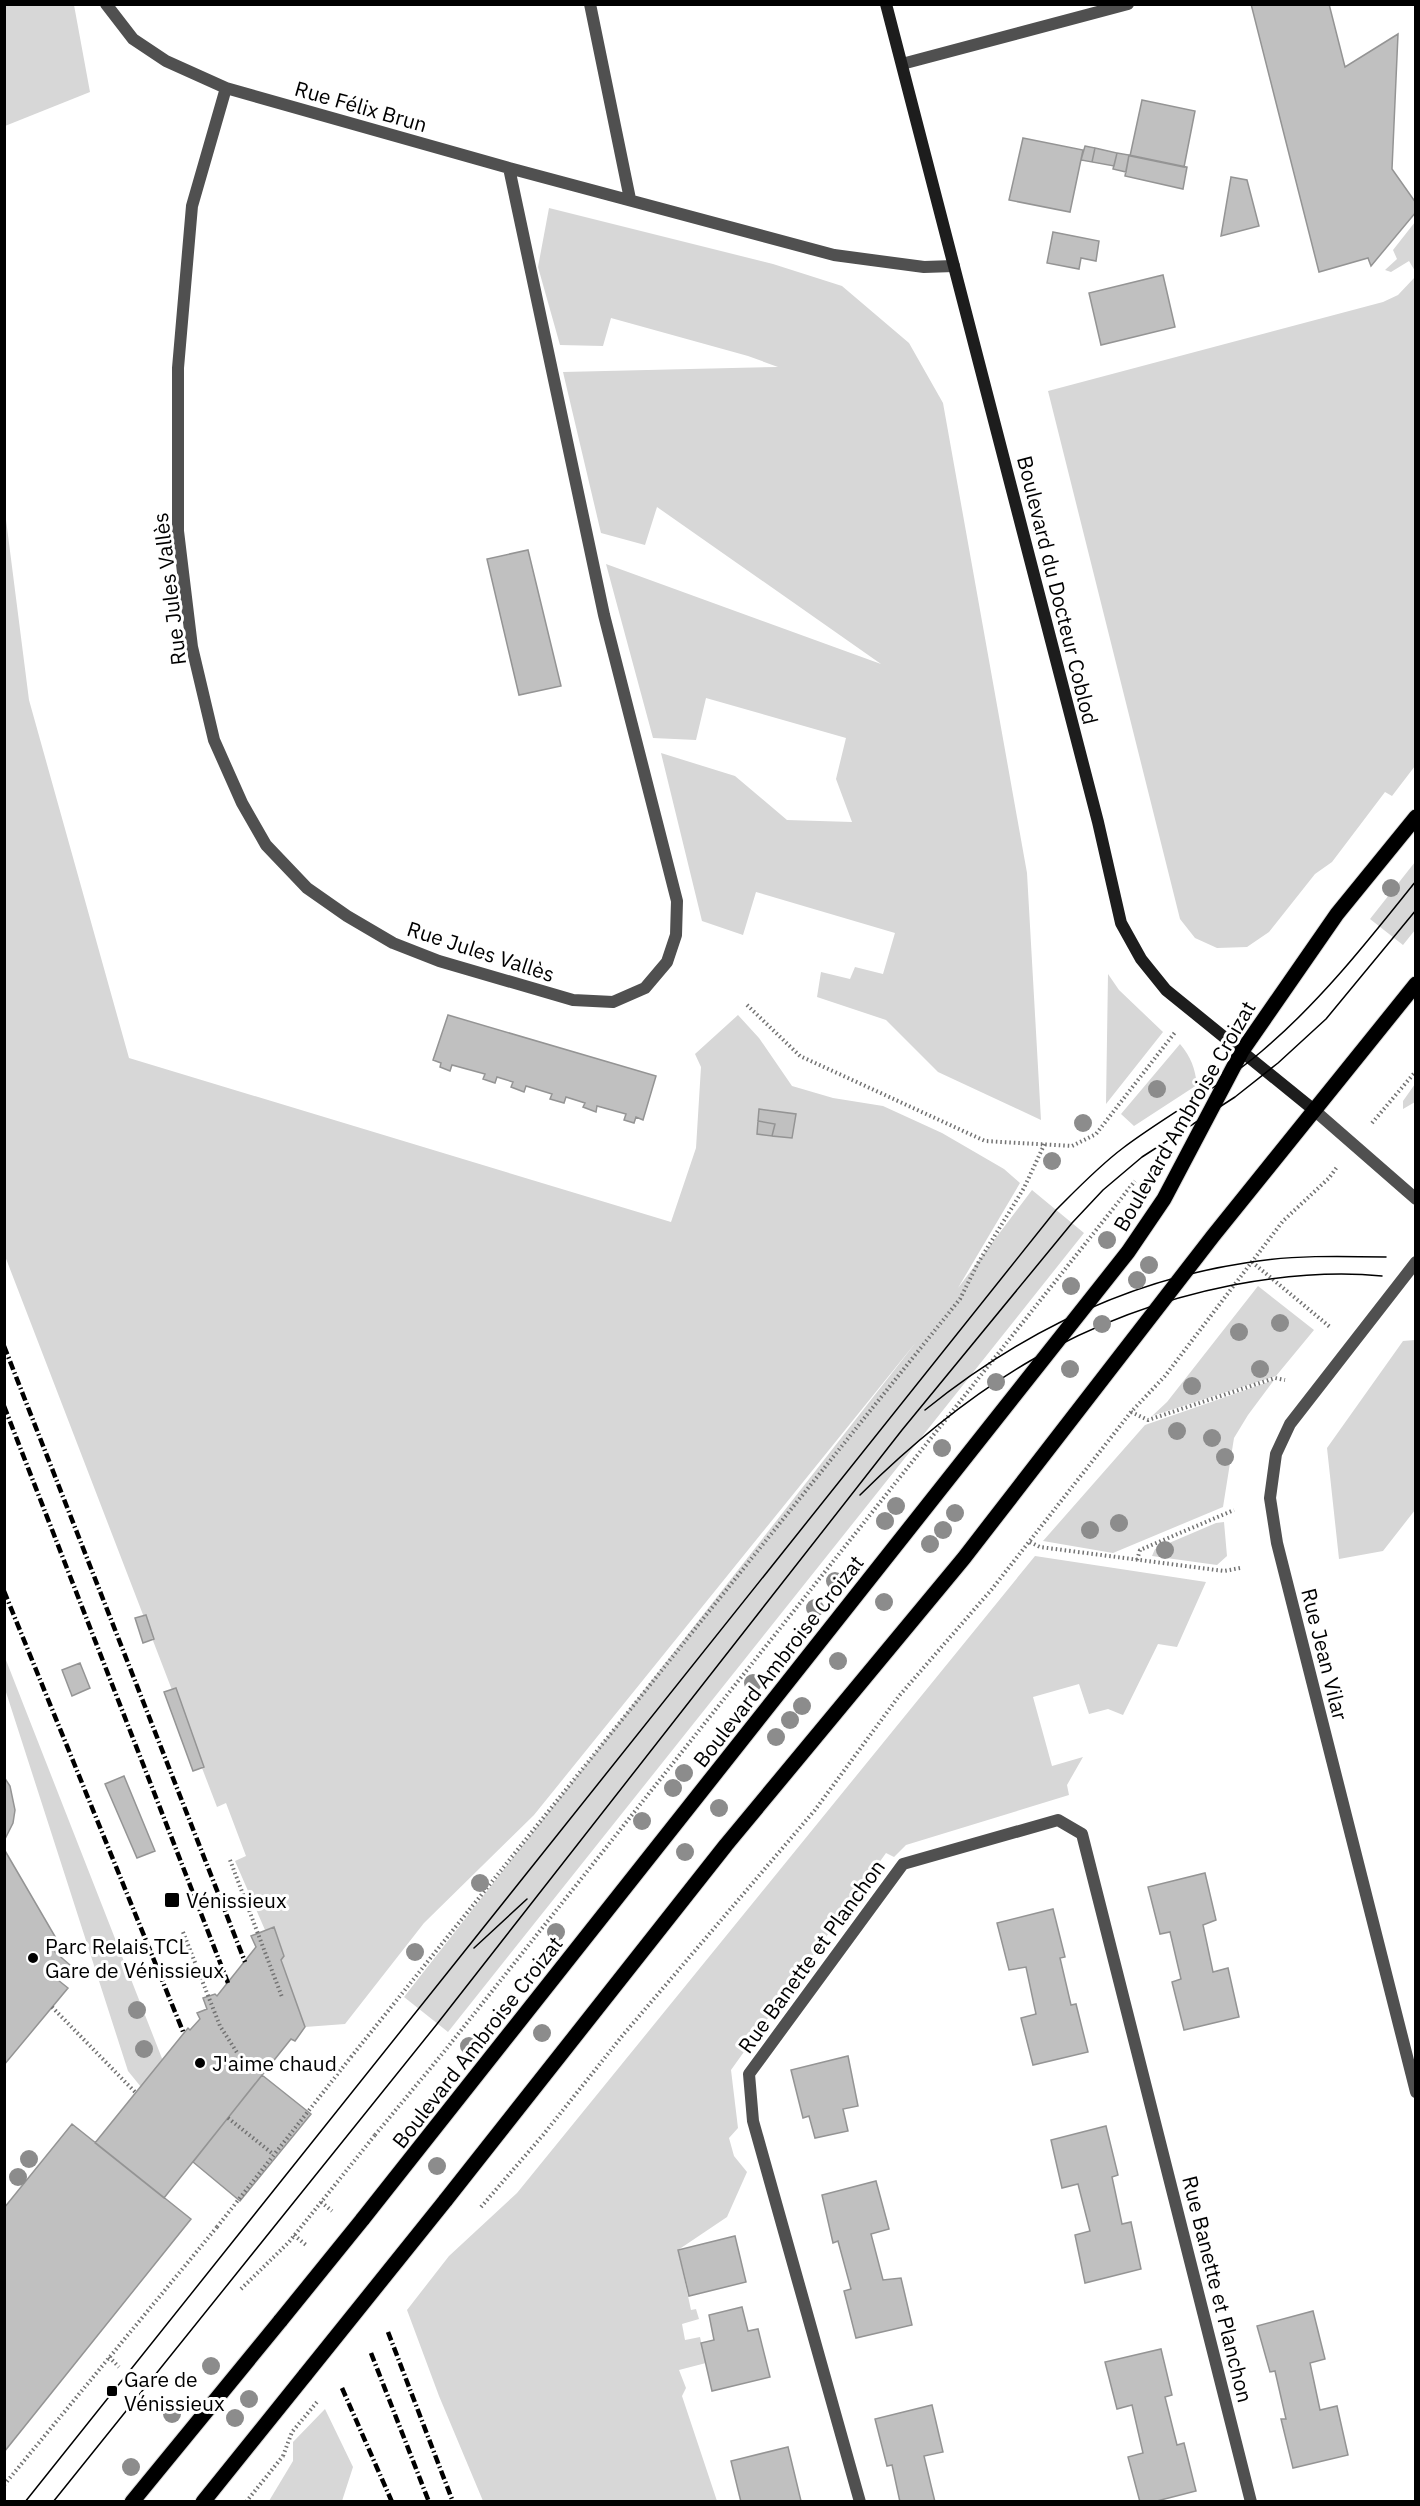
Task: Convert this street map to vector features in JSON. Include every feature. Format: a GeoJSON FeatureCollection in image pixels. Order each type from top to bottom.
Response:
{"type":"FeatureCollection","features":[{"type":"Feature","properties":{"kind":"main road","name":"Boulevard Ambroise Croizat"},"geometry":{"type":"LineString","coordinates":[[132,2502],[421,2146],[1128,1252],[1164,1199],[1242,1051],[1337,914],[1416,817]]}},
{"type":"Feature","properties":{"kind":"main road"},"geometry":{"type":"LineString","coordinates":[[203,2502],[445,2201],[726,1845],[964,1558],[1213,1236],[1416,984]]}},
{"type":"Feature","properties":{"kind":"street","name":"Rue Félix Brun"},"geometry":{"type":"LineString","coordinates":[[106,4],[133,39],[166,61],[226,88],[509,168],[834,255],[924,267],[954,266]]}},
{"type":"Feature","properties":{"kind":"street"},"geometry":{"type":"LineString","coordinates":[[590,4],[630,199]]}},
{"type":"Feature","properties":{"kind":"street","name":"Boulevard du Docteur Coblod"},"geometry":{"type":"LineString","coordinates":[[886,4],[1098,822],[1121,923],[1141,959],[1166,990],[1314,1110]]}},
{"type":"Feature","properties":{"kind":"street"},"geometry":{"type":"LineString","coordinates":[[902,64],[1128,4]]}},
{"type":"Feature","properties":{"kind":"street","name":"Rue Jules Vallès"},"geometry":{"type":"LineString","coordinates":[[226,88],[192,206],[178,368],[178,531],[192,647],[214,741],[242,803],[266,845],[307,888],[347,916],[393,944],[439,961],[573,1000],[613,1002],[645,988],[668,963],[676,935],[676,901],[604,615],[509,168]]}},
{"type":"Feature","properties":{"kind":"street"},"geometry":{"type":"LineString","coordinates":[[1314,1110],[1416,1199]]}},
{"type":"Feature","properties":{"kind":"street","name":"Rue Jean Vilar"},"geometry":{"type":"LineString","coordinates":[[1416,1262],[1290,1424],[1276,1455],[1270,1498],[1277,1543],[1416,2092]]}},
{"type":"Feature","properties":{"kind":"street","name":"Rue Banette et Planchon"},"geometry":{"type":"LineString","coordinates":[[861,2502],[753,2121],[749,2074],[903,1864],[1058,1820],[1082,1834],[1251,2502]]}},
{"type":"Feature","properties":{"kind":"path"},"geometry":{"type":"LineString","coordinates":[[747,1005],[800,1056],[985,1141],[1072,1146],[1095,1134],[1191,1012]]}},
{"type":"Feature","properties":{"kind":"path"},"geometry":{"type":"LineString","coordinates":[[480,2208],[623,2034],[815,1810],[899,1696],[992,1589],[1131,1412],[1165,1376],[1283,1221],[1329,1178],[1353,1145],[1416,1071]]}},
{"type":"Feature","properties":{"kind":"path"},"geometry":{"type":"LineString","coordinates":[[4,2485],[217,2227],[273,2154],[960,1299],[978,1263],[1024,1188],[1045,1143]]}},
{"type":"Feature","properties":{"kind":"path"},"geometry":{"type":"LineString","coordinates":[[241,2289],[294,2235],[443,2053],[1135,1180]]}},
{"type":"Feature","properties":{"kind":"path"},"geometry":{"type":"LineString","coordinates":[[1252,1262],[1352,1345]]}},
{"type":"Feature","properties":{"kind":"path"},"geometry":{"type":"LineString","coordinates":[[1131,1412],[1148,1420],[1275,1378],[1285,1380]]}},
{"type":"Feature","properties":{"kind":"path"},"geometry":{"type":"LineString","coordinates":[[1137,1560],[1140,1550],[1234,1510]]}},
{"type":"Feature","properties":{"kind":"path"},"geometry":{"type":"LineString","coordinates":[[1030,1542],[1040,1547],[1224,1571],[1240,1568]]}},
{"type":"Feature","properties":{"kind":"path"},"geometry":{"type":"LineString","coordinates":[[230,1860],[282,1997]]}},
{"type":"Feature","properties":{"kind":"path"},"geometry":{"type":"LineString","coordinates":[[183,1932],[220,2026],[238,2054]]}},
{"type":"Feature","properties":{"kind":"path"},"geometry":{"type":"LineString","coordinates":[[52,2007],[136,2093]]}},
{"type":"Feature","properties":{"kind":"path"},"geometry":{"type":"LineString","coordinates":[[228,2118],[273,2154]]}},
{"type":"Feature","properties":{"kind":"path"},"geometry":{"type":"LineString","coordinates":[[321,2202],[335,2214]]}},
{"type":"Feature","properties":{"kind":"path"},"geometry":{"type":"LineString","coordinates":[[294,2235],[309,2247]]}},
{"type":"Feature","properties":{"kind":"path"},"geometry":{"type":"LineString","coordinates":[[109,2357],[119,2367]]}},
{"type":"Feature","properties":{"kind":"path"},"geometry":{"type":"LineString","coordinates":[[246,2502],[283,2456]]}},
{"type":"Feature","properties":{"kind":"shaded area"},"geometry":{"type":"Polygon","coordinates":[[[5,4],[74,5],[90,92],[5,126],[5,4]]]}},
{"type":"Feature","properties":{"kind":"shaded area"},"geometry":{"type":"Polygon","coordinates":[[[549,208],[773,264],[842,286],[909,343],[943,403],[1027,873],[1041,1120],[938,1072],[886,1020],[817,997],[821,972],[850,979],[855,967],[883,974],[895,933],[756,892],[743,935],[702,921],[661,753],[735,776],[787,820],[852,822],[836,779],[846,738],[706,698],[696,740],[653,738],[606,564],[881,664],[657,507],[645,545],[601,533],[563,372],[778,367],[748,356],[611,318],[603,346],[560,345],[538,267],[549,208]]]}},
{"type":"Feature","properties":{"kind":"shaded area"},"geometry":{"type":"Polygon","coordinates":[[[1415,222],[1415,271],[1409,261],[1391,272],[1385,270],[1397,259],[1393,250],[1415,222]]]}},
{"type":"Feature","properties":{"kind":"shaded area"},"geometry":{"type":"Polygon","coordinates":[[[1415,277],[1415,766],[1392,796],[1385,792],[1332,862],[1315,874],[1269,932],[1247,947],[1217,948],[1195,938],[1180,919],[1048,391],[1383,302],[1398,295],[1415,277]]]}},
{"type":"Feature","properties":{"kind":"shaded area"},"geometry":{"type":"Polygon","coordinates":[[[4,504],[29,700],[129,1058],[671,1222],[696,1148],[701,1067],[695,1054],[738,1015],[759,1038],[792,1086],[833,1098],[883,1106],[942,1133],[1004,1169],[1020,1183],[958,1288],[1032,1190],[1084,1233],[448,2032],[404,1997],[917,1341],[534,1815],[424,1923],[345,2024],[305,2027],[281,1960],[284,1955],[274,1927],[265,1930],[235,1861],[246,1856],[226,1803],[217,1807],[5,1256],[4,504]]]}},
{"type":"Feature","properties":{"kind":"shaded area"},"geometry":{"type":"Polygon","coordinates":[[[1415,862],[1415,930],[1403,945],[1370,919],[1415,862]]]}},
{"type":"Feature","properties":{"kind":"shaded area"},"geometry":{"type":"Polygon","coordinates":[[[1108,974],[1119,990],[1163,1032],[1106,1104],[1108,974]]]}},
{"type":"Feature","properties":{"kind":"shaded area"},"geometry":{"type":"Polygon","coordinates":[[[1180,1044],[1192,1063],[1197,1085],[1134,1126],[1121,1114],[1180,1044]]]}},
{"type":"Feature","properties":{"kind":"shaded area"},"geometry":{"type":"Polygon","coordinates":[[[1415,1084],[1415,1102],[1403,1109],[1403,1101],[1415,1084]]]}},
{"type":"Feature","properties":{"kind":"shaded area"},"geometry":{"type":"Polygon","coordinates":[[[1258,1286],[1314,1330],[1276,1376],[1152,1416],[1167,1402],[1258,1286]]]}},
{"type":"Feature","properties":{"kind":"shaded area"},"geometry":{"type":"Polygon","coordinates":[[[1415,1340],[1415,1510],[1383,1551],[1339,1559],[1327,1448],[1403,1341],[1415,1340]]]}},
{"type":"Feature","properties":{"kind":"shaded area"},"geometry":{"type":"Polygon","coordinates":[[[1274,1380],[1234,1438],[1223,1507],[1113,1553],[1043,1541],[1145,1425],[1274,1380]]]}},
{"type":"Feature","properties":{"kind":"shaded area"},"geometry":{"type":"Polygon","coordinates":[[[1224,1522],[1227,1556],[1217,1565],[1152,1556],[1155,1549],[1216,1523],[1224,1522]]]}},
{"type":"Feature","properties":{"kind":"shaded area"},"geometry":{"type":"Polygon","coordinates":[[[1035,1556],[1206,1582],[1177,1647],[1158,1644],[1123,1715],[1108,1709],[1089,1714],[1079,1684],[1033,1697],[1052,1766],[1083,1757],[1067,1785],[1069,1795],[906,1845],[894,1857],[886,1853],[731,2070],[738,2128],[729,2138],[734,2156],[747,2172],[727,2217],[678,2250],[691,2310],[696,2309],[699,2319],[682,2324],[685,2340],[700,2337],[706,2363],[679,2370],[686,2388],[682,2396],[717,2501],[483,2501],[439,2396],[407,2310],[449,2256],[517,2193],[1035,1556]]]}},
{"type":"Feature","properties":{"kind":"shaded area"},"geometry":{"type":"Polygon","coordinates":[[[4,1655],[163,2061],[141,2087],[128,2071],[5,1689],[4,1655]]]}},
{"type":"Feature","properties":{"kind":"shaded area"},"geometry":{"type":"Polygon","coordinates":[[[325,2409],[353,2467],[342,2501],[269,2501],[293,2461],[293,2442],[325,2409]]]}},
{"type":"Feature","properties":{"kind":"building"},"geometry":{"type":"Polygon","coordinates":[[[1251,4],[1329,4],[1345,67],[1398,34],[1392,169],[1416,203],[1416,212],[1371,266],[1368,258],[1319,272],[1251,4]]]}},
{"type":"Feature","properties":{"kind":"building"},"geometry":{"type":"Polygon","coordinates":[[[1142,100],[1195,111],[1184,167],[1130,156],[1142,100]]]}},
{"type":"Feature","properties":{"kind":"building"},"geometry":{"type":"Polygon","coordinates":[[[1023,138],[1083,150],[1070,212],[1009,200],[1023,138]]]}},
{"type":"Feature","properties":{"kind":"building"},"geometry":{"type":"Polygon","coordinates":[[[1085,146],[1095,148],[1092,162],[1081,160],[1085,146]]]}},
{"type":"Feature","properties":{"kind":"building"},"geometry":{"type":"Polygon","coordinates":[[[1095,148],[1117,153],[1114,166],[1092,162],[1095,148]]]}},
{"type":"Feature","properties":{"kind":"building"},"geometry":{"type":"Polygon","coordinates":[[[1117,153],[1129,155],[1126,172],[1113,169],[1117,153]]]}},
{"type":"Feature","properties":{"kind":"building"},"geometry":{"type":"Polygon","coordinates":[[[1129,155],[1187,167],[1183,189],[1125,176],[1129,155]]]}},
{"type":"Feature","properties":{"kind":"building"},"geometry":{"type":"Polygon","coordinates":[[[1231,177],[1247,180],[1259,226],[1221,236],[1231,177]]]}},
{"type":"Feature","properties":{"kind":"building"},"geometry":{"type":"Polygon","coordinates":[[[1053,232],[1099,241],[1096,261],[1081,258],[1079,269],[1047,263],[1053,232]]]}},
{"type":"Feature","properties":{"kind":"building"},"geometry":{"type":"Polygon","coordinates":[[[1163,275],[1175,327],[1101,345],[1089,293],[1163,275]]]}},
{"type":"Feature","properties":{"kind":"building"},"geometry":{"type":"Polygon","coordinates":[[[528,550],[561,686],[519,695],[487,559],[528,550]]]}},
{"type":"Feature","properties":{"kind":"building"},"geometry":{"type":"Polygon","coordinates":[[[448,1015],[656,1076],[643,1120],[636,1117],[634,1123],[624,1120],[626,1114],[597,1106],[596,1112],[583,1107],[585,1103],[566,1097],[564,1103],[550,1099],[552,1094],[526,1086],[524,1092],[511,1087],[513,1082],[497,1077],[495,1083],[483,1079],[485,1074],[452,1065],[450,1071],[440,1067],[441,1063],[433,1060],[448,1015]]]}},
{"type":"Feature","properties":{"kind":"building"},"geometry":{"type":"Polygon","coordinates":[[[759,1109],[796,1114],[792,1138],[772,1136],[775,1124],[758,1121],[759,1109]]]}},
{"type":"Feature","properties":{"kind":"building"},"geometry":{"type":"Polygon","coordinates":[[[758,1121],[775,1124],[772,1136],[757,1134],[758,1121]]]}},
{"type":"Feature","properties":{"kind":"building"},"geometry":{"type":"Polygon","coordinates":[[[146,1615],[154,1639],[143,1643],[135,1618],[146,1615]]]}},
{"type":"Feature","properties":{"kind":"building"},"geometry":{"type":"Polygon","coordinates":[[[80,1663],[90,1688],[72,1696],[62,1670],[80,1663]]]}},
{"type":"Feature","properties":{"kind":"building"},"geometry":{"type":"Polygon","coordinates":[[[176,1688],[204,1767],[193,1771],[164,1692],[176,1688]]]}},
{"type":"Feature","properties":{"kind":"building"},"geometry":{"type":"Polygon","coordinates":[[[124,1776],[155,1851],[137,1858],[105,1784],[124,1776]]]}},
{"type":"Feature","properties":{"kind":"building"},"geometry":{"type":"Polygon","coordinates":[[[4,1777],[10,1786],[15,1810],[13,1823],[4,1841],[4,1777]]]}},
{"type":"Feature","properties":{"kind":"building","name":"Parc Relais TCL Gare de Vénissieux"},"geometry":{"type":"Polygon","coordinates":[[[4,1849],[60,1945],[55,1952],[70,1965],[58,1980],[68,1988],[4,2065],[4,1849]]]}},
{"type":"Feature","properties":{"kind":"building"},"geometry":{"type":"Polygon","coordinates":[[[1205,1873],[1216,1920],[1203,1925],[1213,1972],[1228,1968],[1239,2017],[1184,2030],[1172,1982],[1181,1979],[1170,1932],[1160,1934],[1148,1887],[1205,1873]]]}},
{"type":"Feature","properties":{"kind":"building"},"geometry":{"type":"Polygon","coordinates":[[[1053,1909],[1065,1957],[1060,1958],[1071,2005],[1076,2004],[1088,2052],[1033,2065],[1021,2018],[1036,2014],[1026,1967],[1009,1970],[997,1923],[1053,1909]]]}},
{"type":"Feature","properties":{"kind":"building","name":"Vénissieux"},"geometry":{"type":"Polygon","coordinates":[[[274,1927],[284,1956],[281,1960],[305,2027],[295,2041],[291,2039],[164,2198],[95,2143],[188,2028],[190,2030],[200,2019],[197,2013],[207,2009],[203,1998],[215,1994],[217,1996],[256,1947],[251,1936],[274,1927]]]}},
{"type":"Feature","properties":{"kind":"building"},"geometry":{"type":"Polygon","coordinates":[[[848,2056],[858,2106],[843,2109],[848,2131],[815,2138],[809,2116],[803,2118],[791,2070],[848,2056]]]}},
{"type":"Feature","properties":{"kind":"building"},"geometry":{"type":"Polygon","coordinates":[[[262,2075],[311,2114],[240,2201],[193,2162],[262,2075]]]}},
{"type":"Feature","properties":{"kind":"building"},"geometry":{"type":"Polygon","coordinates":[[[72,2124],[191,2219],[4,2452],[4,2208],[72,2124]]]}},
{"type":"Feature","properties":{"kind":"building"},"geometry":{"type":"Polygon","coordinates":[[[1106,2126],[1118,2175],[1112,2177],[1122,2224],[1131,2222],[1141,2269],[1085,2283],[1075,2235],[1090,2231],[1078,2184],[1062,2188],[1051,2140],[1106,2126]]]}},
{"type":"Feature","properties":{"kind":"building"},"geometry":{"type":"Polygon","coordinates":[[[876,2181],[889,2229],[871,2234],[883,2280],[901,2278],[912,2325],[856,2338],[844,2291],[851,2289],[838,2241],[833,2243],[822,2195],[876,2181]]]}},
{"type":"Feature","properties":{"kind":"building"},"geometry":{"type":"Polygon","coordinates":[[[735,2236],[746,2282],[689,2296],[678,2250],[735,2236]]]}},
{"type":"Feature","properties":{"kind":"building"},"geometry":{"type":"Polygon","coordinates":[[[742,2307],[748,2331],[758,2329],[770,2377],[712,2391],[701,2343],[714,2340],[709,2315],[742,2307]]]}},
{"type":"Feature","properties":{"kind":"building"},"geometry":{"type":"Polygon","coordinates":[[[1313,2311],[1325,2359],[1310,2363],[1320,2410],[1337,2406],[1348,2455],[1293,2468],[1281,2419],[1286,2419],[1275,2371],[1270,2372],[1257,2326],[1313,2311]]]}},
{"type":"Feature","properties":{"kind":"building"},"geometry":{"type":"Polygon","coordinates":[[[1161,2349],[1172,2395],[1165,2397],[1177,2445],[1184,2443],[1196,2491],[1153,2502],[1140,2502],[1128,2457],[1143,2453],[1132,2405],[1117,2409],[1105,2362],[1161,2349]]]}},
{"type":"Feature","properties":{"kind":"building"},"geometry":{"type":"Polygon","coordinates":[[[932,2405],[943,2452],[924,2456],[935,2502],[900,2502],[892,2465],[887,2466],[875,2419],[932,2405]]]}},
{"type":"Feature","properties":{"kind":"building"},"geometry":{"type":"Polygon","coordinates":[[[788,2447],[801,2501],[741,2502],[731,2461],[788,2447]]]}},
{"type":"Feature","properties":{"kind":"tram line"},"geometry":{"type":"LineString","coordinates":[[25,2502],[1056,1210],[1114,1155],[1246,1064],[1284,1032],[1343,970],[1416,881]]}},
{"type":"Feature","properties":{"kind":"tram line"},"geometry":{"type":"LineString","coordinates":[[53,2502],[437,2024],[902,1430],[1072,1223],[1103,1190],[1142,1157],[1235,1097],[1278,1063],[1326,1019],[1416,910]]}},
{"type":"Feature","properties":{"kind":"tram line"},"geometry":{"type":"LineString","coordinates":[[925,1410],[961,1383],[1036,1335],[1075,1315],[1158,1283],[1201,1271],[1262,1260],[1386,1257]]}},
{"type":"Feature","properties":{"kind":"tram line"},"geometry":{"type":"LineString","coordinates":[[860,1495],[901,1456],[986,1389],[1030,1361],[1077,1336],[1126,1315],[1178,1298],[1251,1282],[1326,1274],[1382,1276]]}},
{"type":"Feature","properties":{"kind":"tram line"},"geometry":{"type":"LineString","coordinates":[[474,1948],[527,1899]]}},
{"type":"Feature","properties":{"kind":"railway"},"geometry":{"type":"LineString","coordinates":[[4,1346],[245,1962]]}},
{"type":"Feature","properties":{"kind":"railway"},"geometry":{"type":"LineString","coordinates":[[4,1406],[228,1983]]}},
{"type":"Feature","properties":{"kind":"railway"},"geometry":{"type":"LineString","coordinates":[[4,1591],[184,2034]]}},
{"type":"Feature","properties":{"kind":"railway"},"geometry":{"type":"LineString","coordinates":[[388,2332],[453,2502]]}},
{"type":"Feature","properties":{"kind":"railway"},"geometry":{"type":"LineString","coordinates":[[371,2353],[429,2502]]}},
{"type":"Feature","properties":{"kind":"railway"},"geometry":{"type":"LineString","coordinates":[[342,2388],[392,2502]]}},
{"type":"Feature","properties":{"kind":"place","name":"Vénissieux"},"geometry":{"type":"Point","coordinates":[172,1900]}},
{"type":"Feature","properties":{"kind":"place","name":"Parc Relais TCL Gare de Vénissieux"},"geometry":{"type":"Point","coordinates":[33,1958]}},
{"type":"Feature","properties":{"kind":"place","name":"J'aime chaud"},"geometry":{"type":"Point","coordinates":[200,2063]}},
{"type":"Feature","properties":{"kind":"place","name":"Gare de Vénissieux"},"geometry":{"type":"Point","coordinates":[112,2391]}}]}
